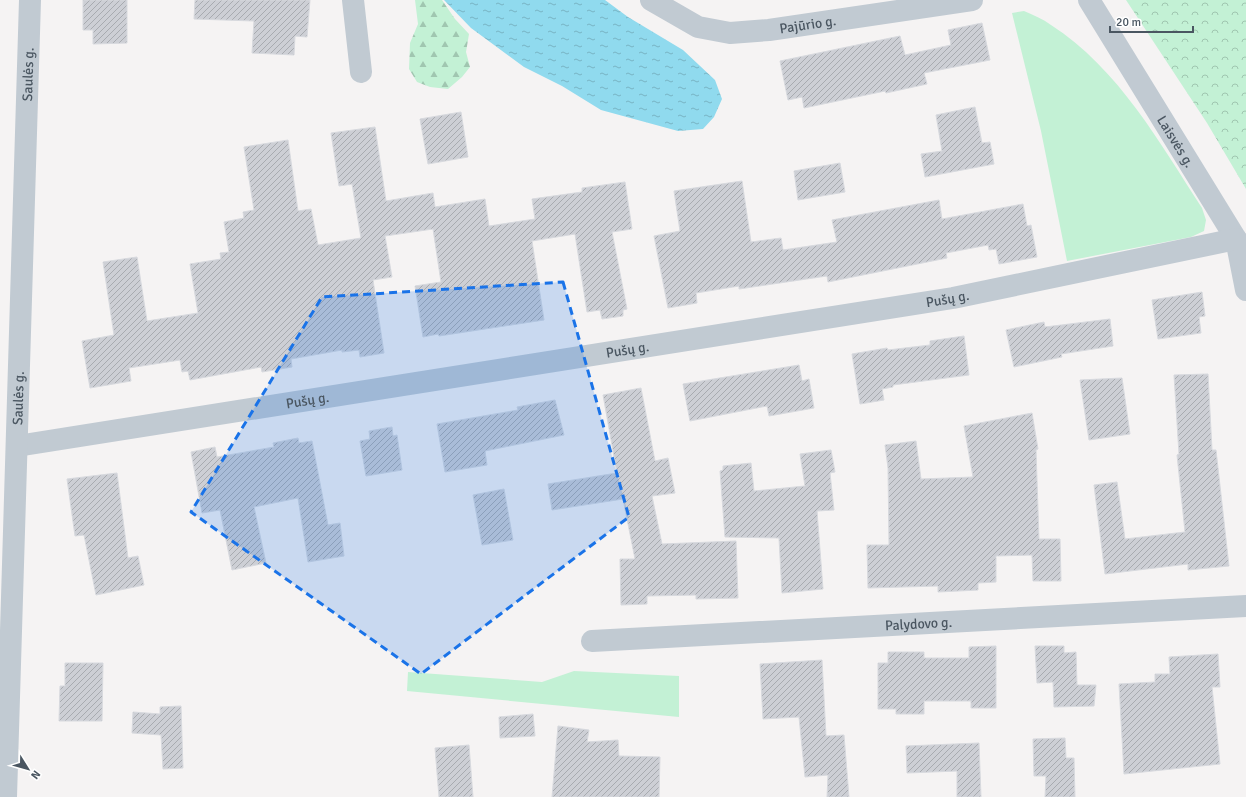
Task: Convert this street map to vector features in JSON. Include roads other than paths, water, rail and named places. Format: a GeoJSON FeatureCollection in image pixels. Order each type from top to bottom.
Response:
{"type":"FeatureCollection","features":[{"type":"Feature","properties":{"kind":"street","name":"Saulės g."},"geometry":{"type":"LineString","coordinates":[[6,797],[6,633],[17,446],[30,0]]}},
{"type":"Feature","properties":{"kind":"street"},"geometry":{"type":"LineString","coordinates":[[352,0],[361,72]]}},
{"type":"Feature","properties":{"kind":"street","name":"Pajūrio g."},"geometry":{"type":"LineString","coordinates":[[651,0],[698,27],[730,33],[769,30],[972,0]]}},
{"type":"Feature","properties":{"kind":"street","name":"Laisvės g."},"geometry":{"type":"LineString","coordinates":[[1089,0],[1236,239],[1246,290]]}},
{"type":"Feature","properties":{"kind":"street","name":"Pušų g."},"geometry":{"type":"LineString","coordinates":[[17,446],[953,298],[1236,239]]}},
{"type":"Feature","properties":{"kind":"street","name":"Palydovo g."},"geometry":{"type":"LineString","coordinates":[[592,641],[1246,606]]}},
{"type":"Feature","properties":{"kind":"water"},"geometry":{"type":"Polygon","coordinates":[[[444,0],[605,0],[628,17],[683,50],[715,80],[722,99],[714,117],[703,129],[678,131],[601,110],[562,86],[524,67],[471,28],[444,0]]]}}]}
